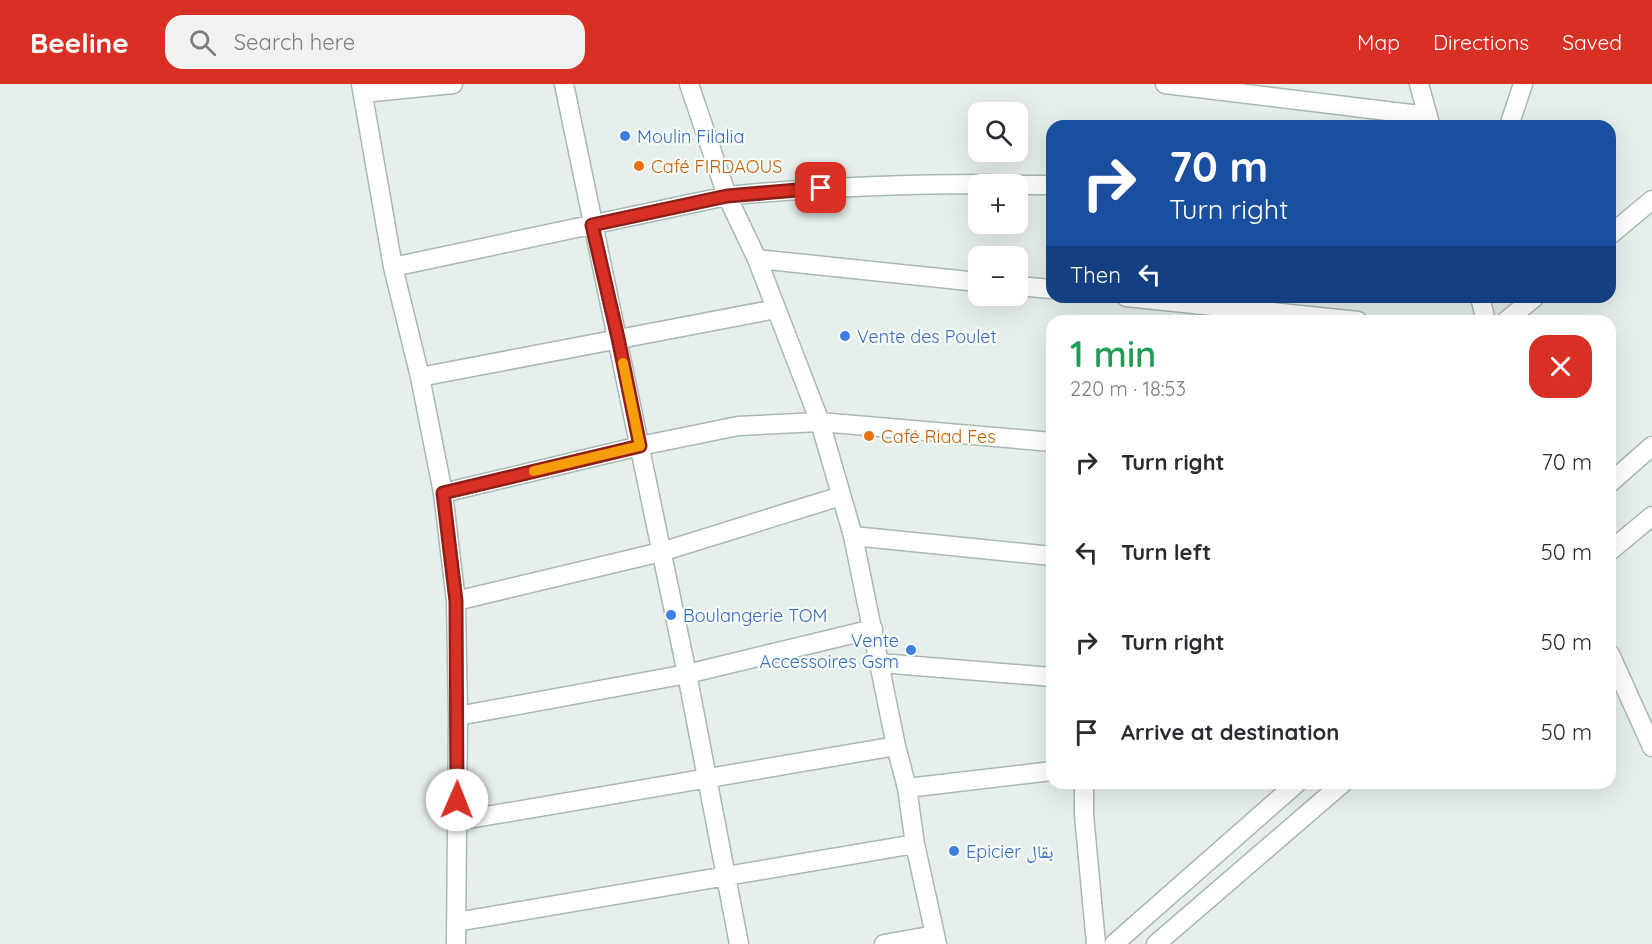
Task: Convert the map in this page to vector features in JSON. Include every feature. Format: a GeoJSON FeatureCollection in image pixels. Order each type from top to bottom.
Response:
{"type":"FeatureCollection","features":[{"type":"Feature","properties":{"kind":"street"},"geometry":{"type":"LineString","coordinates":[[453,84],[362,88],[393,267],[420,377],[443,493],[456,601],[458,716],[456,944]]}},
{"type":"Feature","properties":{"kind":"street"},"geometry":{"type":"LineString","coordinates":[[564,84],[687,674],[739,944]]}},
{"type":"Feature","properties":{"kind":"street"},"geometry":{"type":"LineString","coordinates":[[689,84],[727,196],[757,259],[820,422],[853,536],[896,746],[907,788],[915,844],[936,940],[885,944]]}},
{"type":"Feature","properties":{"kind":"street"},"geometry":{"type":"LineString","coordinates":[[1165,84],[1422,120]]}},
{"type":"Feature","properties":{"kind":"street"},"geometry":{"type":"LineString","coordinates":[[1419,84],[1429,120]]}},
{"type":"Feature","properties":{"kind":"street"},"geometry":{"type":"LineString","coordinates":[[1511,120],[1523,84]]}},
{"type":"Feature","properties":{"kind":"street"},"geometry":{"type":"LineString","coordinates":[[393,267],[727,196],[779,190],[904,184],[968,184]]}},
{"type":"Feature","properties":{"kind":"street"},"geometry":{"type":"LineString","coordinates":[[1028,185],[1046,185]]}},
{"type":"Feature","properties":{"kind":"street"},"geometry":{"type":"LineString","coordinates":[[1616,230],[1652,200]]}},
{"type":"Feature","properties":{"kind":"street"},"geometry":{"type":"LineString","coordinates":[[757,259],[968,281]]}},
{"type":"Feature","properties":{"kind":"street"},"geometry":{"type":"LineString","coordinates":[[1028,287],[1046,288]]}},
{"type":"Feature","properties":{"kind":"street"},"geometry":{"type":"LineString","coordinates":[[1184,303],[1300,315]]}},
{"type":"Feature","properties":{"kind":"street"},"geometry":{"type":"LineString","coordinates":[[1513,315],[1528,303]]}},
{"type":"Feature","properties":{"kind":"street"},"geometry":{"type":"LineString","coordinates":[[420,377],[776,309]]}},
{"type":"Feature","properties":{"kind":"street"},"geometry":{"type":"LineString","coordinates":[[443,493],[640,446],[738,426],[820,422],[1046,441]]}},
{"type":"Feature","properties":{"kind":"street"},"geometry":{"type":"LineString","coordinates":[[1616,478],[1652,446]]}},
{"type":"Feature","properties":{"kind":"street"},"geometry":{"type":"LineString","coordinates":[[456,601],[661,552],[841,496]]}},
{"type":"Feature","properties":{"kind":"street"},"geometry":{"type":"LineString","coordinates":[[1616,546],[1652,516]]}},
{"type":"Feature","properties":{"kind":"street"},"geometry":{"type":"LineString","coordinates":[[853,536],[1046,555]]}},
{"type":"Feature","properties":{"kind":"street"},"geometry":{"type":"LineString","coordinates":[[458,716],[687,674],[873,629]]}},
{"type":"Feature","properties":{"kind":"street"},"geometry":{"type":"LineString","coordinates":[[880,663],[1046,677]]}},
{"type":"Feature","properties":{"kind":"street"},"geometry":{"type":"LineString","coordinates":[[1616,667],[1652,747]]}},
{"type":"Feature","properties":{"kind":"street"},"geometry":{"type":"LineString","coordinates":[[457,821],[896,746]]}},
{"type":"Feature","properties":{"kind":"street"},"geometry":{"type":"LineString","coordinates":[[907,788],[1046,772]]}},
{"type":"Feature","properties":{"kind":"street"},"geometry":{"type":"LineString","coordinates":[[1084,789],[1084,815],[1096,944]]}},
{"type":"Feature","properties":{"kind":"street"},"geometry":{"type":"LineString","coordinates":[[1114,944],[1290,789]]}},
{"type":"Feature","properties":{"kind":"street"},"geometry":{"type":"LineString","coordinates":[[1156,944],[1335,789]]}},
{"type":"Feature","properties":{"kind":"street"},"geometry":{"type":"LineString","coordinates":[[456,922],[915,844]]}},
{"type":"Feature","properties":{"kind":"slow traffic"},"geometry":{"type":"LineString","coordinates":[[534,471],[640,446],[623,363]]}},
{"type":"Feature","properties":{"kind":"place","name":"Moulin Filalia"},"geometry":{"type":"Point","coordinates":[625,136]}},
{"type":"Feature","properties":{"kind":"place","name":"Café FIRDAOUS"},"geometry":{"type":"Point","coordinates":[639,166]}},
{"type":"Feature","properties":{"kind":"place","name":"Vente des Poulet"},"geometry":{"type":"Point","coordinates":[845,336]}},
{"type":"Feature","properties":{"kind":"place","name":"Café Riad Fes"},"geometry":{"type":"Point","coordinates":[869,436]}},
{"type":"Feature","properties":{"kind":"place","name":"Boulangerie TOM"},"geometry":{"type":"Point","coordinates":[671,615]}},
{"type":"Feature","properties":{"kind":"place","name":"Vente Accessoires Gsm"},"geometry":{"type":"Point","coordinates":[911,650]}},
{"type":"Feature","properties":{"kind":"place","name":"Epicier بقال"},"geometry":{"type":"Point","coordinates":[954,851]}},
{"type":"Feature","properties":{"kind":"route"},"geometry":{"type":"LineString","coordinates":[[457,800],[456,601],[443,493],[640,446],[592,225],[727,196],[821,188]]}}]}
